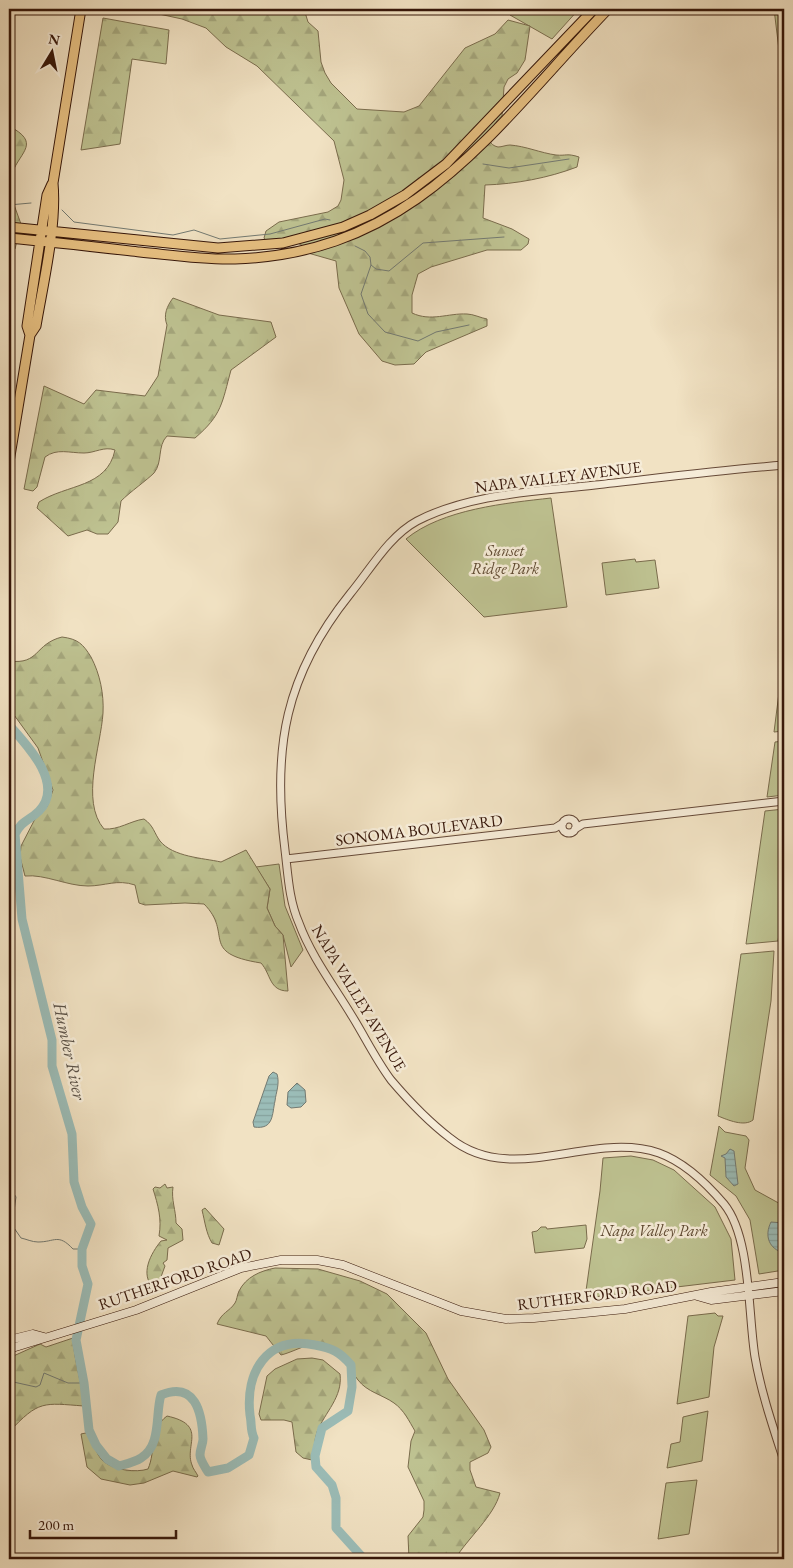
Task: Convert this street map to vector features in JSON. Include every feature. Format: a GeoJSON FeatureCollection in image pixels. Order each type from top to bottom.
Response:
{"type":"FeatureCollection","features":[{"type":"Feature","properties":{"kind":"main road"},"geometry":{"type":"LineString","coordinates":[[9,462],[30,335],[36,326],[49,242],[54,198],[53,183],[81,9]]}},
{"type":"Feature","properties":{"kind":"main road"},"geometry":{"type":"LineString","coordinates":[[9,227],[198,247],[238,248],[291,242],[343,227],[370,215],[406,195],[446,164],[594,9]]}},
{"type":"Feature","properties":{"kind":"main road"},"geometry":{"type":"LineString","coordinates":[[9,238],[180,256],[233,259],[292,253],[345,238],[388,218],[440,183],[508,118],[546,73],[608,9]]}},
{"type":"Feature","properties":{"kind":"main road"},"geometry":{"type":"LineString","coordinates":[[30,335],[27,326],[39,241],[46,195],[53,183]]}},
{"type":"Feature","properties":{"kind":"main road","name":"RUTHERFORD ROAD"},"geometry":{"type":"LineString","coordinates":[[9,1349],[196,1288],[241,1268],[288,1260],[317,1260],[351,1267],[450,1307],[498,1318],[570,1315],[784,1282]]}},
{"type":"Feature","properties":{"kind":"main road","name":"RUTHERFORD ROAD"},"geometry":{"type":"LineString","coordinates":[[697,1296],[711,1300],[784,1291]]}},
{"type":"Feature","properties":{"kind":"main road","name":"RUTHERFORD ROAD"},"geometry":{"type":"LineString","coordinates":[[9,1340],[33,1334],[44,1337]]}},
{"type":"Feature","properties":{"kind":"street","name":"NAPA VALLEY AVENUE"},"geometry":{"type":"LineString","coordinates":[[784,465],[493,497],[429,516],[406,528],[390,545],[333,617],[314,647],[298,681],[286,719],[280,758],[279,791],[286,859],[295,912],[311,948],[389,1076],[448,1137],[470,1151],[501,1159],[530,1158],[624,1148],[650,1151],[670,1158],[699,1180],[722,1202],[731,1216],[740,1238],[757,1364],[784,1461]]}},
{"type":"Feature","properties":{"kind":"street"},"geometry":{"type":"LineString","coordinates":[[583,824],[570,833],[564,831],[563,823],[568,819],[583,824],[784,801]]}},
{"type":"Feature","properties":{"kind":"street"},"geometry":{"type":"LineString","coordinates":[[573,821],[575,830]]}},
{"type":"Feature","properties":{"kind":"street","name":"SONOMA BOULEVARD"},"geometry":{"type":"LineString","coordinates":[[555,828],[563,823]]}},
{"type":"Feature","properties":{"kind":"street","name":"SONOMA BOULEVARD"},"geometry":{"type":"LineString","coordinates":[[286,859],[555,828],[564,831]]}},
{"type":"Feature","properties":{"kind":"green space"},"geometry":{"type":"Polygon","coordinates":[[[136,9],[304,9],[308,22],[318,31],[321,62],[331,83],[357,109],[404,112],[419,106],[465,48],[495,34],[508,20],[530,26],[525,60],[517,73],[508,79],[504,87],[502,116],[493,127],[490,141],[498,147],[508,145],[550,154],[579,157],[577,167],[532,180],[485,185],[483,218],[512,229],[529,239],[528,244],[521,250],[487,250],[431,267],[418,274],[412,295],[412,313],[419,316],[433,317],[469,314],[487,319],[487,326],[426,352],[414,364],[395,365],[382,361],[359,334],[339,288],[336,261],[308,253],[305,248],[296,242],[267,242],[264,238],[266,231],[279,222],[328,212],[338,206],[341,200],[344,180],[334,141],[257,66],[226,47],[206,28],[182,19],[136,9]]]}},
{"type":"Feature","properties":{"kind":"green space"},"geometry":{"type":"Polygon","coordinates":[[[512,9],[579,9],[552,39],[510,15],[512,9]]]}},
{"type":"Feature","properties":{"kind":"green space"},"geometry":{"type":"Polygon","coordinates":[[[774,9],[784,9],[784,61],[780,58],[774,9]]]}},
{"type":"Feature","properties":{"kind":"green space"},"geometry":{"type":"Polygon","coordinates":[[[103,18],[169,30],[166,64],[132,59],[120,144],[81,150],[103,18]]]}},
{"type":"Feature","properties":{"kind":"green space"},"geometry":{"type":"Polygon","coordinates":[[[9,126],[24,137],[26,148],[12,173],[9,189],[9,126]]]}},
{"type":"Feature","properties":{"kind":"green space"},"geometry":{"type":"Polygon","coordinates":[[[9,191],[21,224],[15,249],[9,253],[9,191]]]}},
{"type":"Feature","properties":{"kind":"green space"},"geometry":{"type":"Polygon","coordinates":[[[173,298],[219,315],[271,322],[276,337],[231,370],[220,408],[204,430],[195,438],[167,436],[162,444],[157,469],[121,501],[118,522],[108,534],[97,534],[87,530],[68,536],[37,508],[39,502],[95,478],[104,472],[111,462],[115,450],[50,454],[45,457],[37,487],[33,491],[24,489],[44,386],[84,404],[96,390],[145,396],[158,376],[167,325],[167,307],[173,298]]]}},
{"type":"Feature","properties":{"kind":"green space","name":"Sunset Ridge Park"},"geometry":{"type":"Polygon","coordinates":[[[551,498],[567,607],[484,617],[406,539],[421,529],[456,514],[495,505],[551,498]]]}},
{"type":"Feature","properties":{"kind":"green space"},"geometry":{"type":"Polygon","coordinates":[[[635,559],[636,562],[655,560],[659,588],[606,595],[602,563],[635,559]]]}},
{"type":"Feature","properties":{"kind":"green space"},"geometry":{"type":"Polygon","coordinates":[[[62,637],[80,643],[85,649],[97,670],[101,684],[103,713],[94,773],[93,804],[97,817],[104,829],[115,828],[144,819],[152,827],[160,841],[180,854],[221,862],[246,850],[270,889],[267,908],[275,926],[283,935],[288,991],[277,988],[274,985],[261,963],[242,959],[230,954],[223,948],[217,924],[204,904],[145,905],[139,903],[135,885],[129,883],[88,886],[25,876],[20,857],[21,846],[36,817],[47,807],[53,790],[38,748],[9,708],[9,661],[26,660],[46,644],[62,637]]]}},
{"type":"Feature","properties":{"kind":"green space"},"geometry":{"type":"Polygon","coordinates":[[[784,676],[784,731],[774,732],[781,677],[784,676]]]}},
{"type":"Feature","properties":{"kind":"green space"},"geometry":{"type":"Polygon","coordinates":[[[784,741],[784,795],[767,797],[775,742],[784,741]]]}},
{"type":"Feature","properties":{"kind":"green space"},"geometry":{"type":"Polygon","coordinates":[[[784,809],[784,901],[778,941],[746,944],[765,811],[784,809]]]}},
{"type":"Feature","properties":{"kind":"green space"},"geometry":{"type":"Polygon","coordinates":[[[279,864],[285,906],[303,950],[291,967],[283,935],[275,926],[267,908],[270,889],[256,867],[279,864]]]}},
{"type":"Feature","properties":{"kind":"green space"},"geometry":{"type":"Polygon","coordinates":[[[774,951],[771,1001],[753,1120],[745,1123],[736,1122],[718,1116],[741,954],[774,951]]]}},
{"type":"Feature","properties":{"kind":"green space"},"geometry":{"type":"Polygon","coordinates":[[[719,1126],[725,1132],[746,1136],[749,1140],[745,1168],[755,1190],[784,1206],[784,1270],[759,1274],[750,1220],[736,1196],[710,1175],[719,1126]]]}},
{"type":"Feature","properties":{"kind":"green space","name":"Napa Valley Park"},"geometry":{"type":"Polygon","coordinates":[[[631,1156],[653,1160],[674,1170],[715,1207],[731,1239],[735,1280],[585,1298],[603,1158],[631,1156]]]}},
{"type":"Feature","properties":{"kind":"green space"},"geometry":{"type":"Polygon","coordinates":[[[165,1184],[167,1188],[173,1187],[176,1223],[182,1229],[183,1240],[168,1248],[167,1260],[163,1263],[165,1266],[158,1285],[154,1288],[147,1277],[148,1264],[161,1241],[167,1240],[159,1236],[160,1218],[153,1189],[155,1187],[160,1188],[165,1184]]]}},
{"type":"Feature","properties":{"kind":"green space"},"geometry":{"type":"Polygon","coordinates":[[[205,1208],[224,1229],[219,1245],[212,1243],[208,1235],[202,1210],[205,1208]]]}},
{"type":"Feature","properties":{"kind":"green space"},"geometry":{"type":"Polygon","coordinates":[[[586,1225],[587,1239],[584,1248],[535,1253],[532,1232],[537,1231],[541,1227],[546,1227],[547,1229],[586,1225]]]}},
{"type":"Feature","properties":{"kind":"green space"},"geometry":{"type":"Polygon","coordinates":[[[275,1268],[318,1269],[360,1281],[387,1294],[426,1333],[448,1379],[484,1430],[491,1447],[488,1453],[470,1462],[470,1470],[476,1487],[500,1493],[487,1518],[455,1559],[409,1559],[408,1536],[423,1517],[424,1501],[408,1467],[411,1441],[415,1431],[398,1406],[362,1384],[343,1355],[334,1347],[317,1343],[281,1355],[266,1336],[217,1324],[221,1317],[235,1303],[239,1291],[245,1282],[259,1273],[275,1268]]]}},
{"type":"Feature","properties":{"kind":"green space"},"geometry":{"type":"Polygon","coordinates":[[[715,1313],[718,1316],[723,1316],[714,1347],[709,1397],[677,1404],[688,1316],[715,1313]]]}},
{"type":"Feature","properties":{"kind":"green space"},"geometry":{"type":"Polygon","coordinates":[[[73,1338],[84,1406],[50,1404],[42,1406],[28,1414],[9,1432],[9,1358],[40,1344],[46,1347],[73,1338]]]}},
{"type":"Feature","properties":{"kind":"green space"},"geometry":{"type":"Polygon","coordinates":[[[312,1358],[323,1360],[340,1374],[340,1382],[333,1404],[317,1432],[312,1460],[303,1458],[296,1452],[292,1422],[261,1420],[259,1414],[267,1376],[275,1369],[297,1359],[312,1358]]]}},
{"type":"Feature","properties":{"kind":"green space"},"geometry":{"type":"Polygon","coordinates":[[[708,1411],[702,1461],[667,1468],[671,1444],[680,1442],[683,1417],[708,1411]]]}},
{"type":"Feature","properties":{"kind":"green space"},"geometry":{"type":"Polygon","coordinates":[[[167,1416],[180,1420],[191,1430],[190,1458],[197,1477],[173,1471],[144,1483],[130,1485],[101,1479],[87,1467],[81,1434],[90,1432],[98,1454],[107,1464],[125,1470],[137,1471],[148,1469],[155,1434],[161,1421],[167,1416]]]}},
{"type":"Feature","properties":{"kind":"green space"},"geometry":{"type":"Polygon","coordinates":[[[697,1480],[689,1534],[658,1539],[666,1483],[697,1480]]]}},
{"type":"Feature","properties":{"kind":"water"},"geometry":{"type":"Polygon","coordinates":[[[273,1072],[277,1074],[278,1085],[271,1120],[265,1126],[254,1127],[253,1122],[269,1076],[273,1072]]]}},
{"type":"Feature","properties":{"kind":"water"},"geometry":{"type":"Polygon","coordinates":[[[297,1083],[305,1090],[306,1102],[301,1107],[291,1108],[287,1105],[288,1092],[297,1083]]]}},
{"type":"Feature","properties":{"kind":"water"},"geometry":{"type":"Polygon","coordinates":[[[730,1149],[734,1151],[738,1180],[738,1184],[734,1186],[726,1177],[725,1158],[721,1156],[730,1149]]]}},
{"type":"Feature","properties":{"kind":"water"},"geometry":{"type":"Polygon","coordinates":[[[771,1222],[784,1223],[784,1253],[771,1245],[769,1241],[768,1232],[771,1222]]]}},
{"type":"Feature","properties":{"kind":"waterway"},"geometry":{"type":"LineString","coordinates":[[483,164],[509,168],[569,159]]}},
{"type":"Feature","properties":{"kind":"waterway"},"geometry":{"type":"LineString","coordinates":[[9,205],[31,203]]}},
{"type":"Feature","properties":{"kind":"waterway"},"geometry":{"type":"LineString","coordinates":[[62,210],[74,222],[173,235],[194,230],[220,239],[270,234],[325,219],[330,220]]}},
{"type":"Feature","properties":{"kind":"waterway"},"geometry":{"type":"LineString","coordinates":[[371,265],[376,269],[389,271],[423,243],[504,237]]}},
{"type":"Feature","properties":{"kind":"waterway"},"geometry":{"type":"LineString","coordinates":[[355,246],[365,251],[370,257],[371,265],[361,294],[368,314],[385,332],[418,341],[436,332],[469,325]]}},
{"type":"Feature","properties":{"kind":"waterway","name":"Humber River"},"geometry":{"type":"LineString","coordinates":[[9,725],[25,743],[40,765],[46,777],[48,789],[46,800],[39,811],[23,823],[15,834],[22,919],[52,1040],[52,1066],[72,1134],[74,1182],[82,1207],[91,1224],[82,1249],[82,1266],[88,1284],[76,1340],[84,1383],[89,1430],[96,1445],[107,1459],[119,1466],[136,1461],[148,1452],[152,1445],[157,1429],[161,1395],[182,1392],[194,1402],[201,1419],[203,1439],[200,1457],[205,1468],[208,1472],[228,1468],[249,1455],[254,1438],[249,1399],[251,1385],[256,1371],[263,1360],[272,1351],[298,1343],[331,1349],[351,1365],[352,1387],[348,1411],[322,1428],[315,1456],[316,1467],[332,1485],[336,1498],[336,1528],[364,1559]]}},
{"type":"Feature","properties":{"kind":"waterway"},"geometry":{"type":"LineString","coordinates":[[9,1186],[16,1197],[12,1225],[21,1238],[38,1242],[60,1240],[73,1249],[82,1249]]}},
{"type":"Feature","properties":{"kind":"waterway"},"geometry":{"type":"LineString","coordinates":[[9,1381],[36,1387],[40,1385],[44,1373],[68,1383],[84,1383]]}}]}
